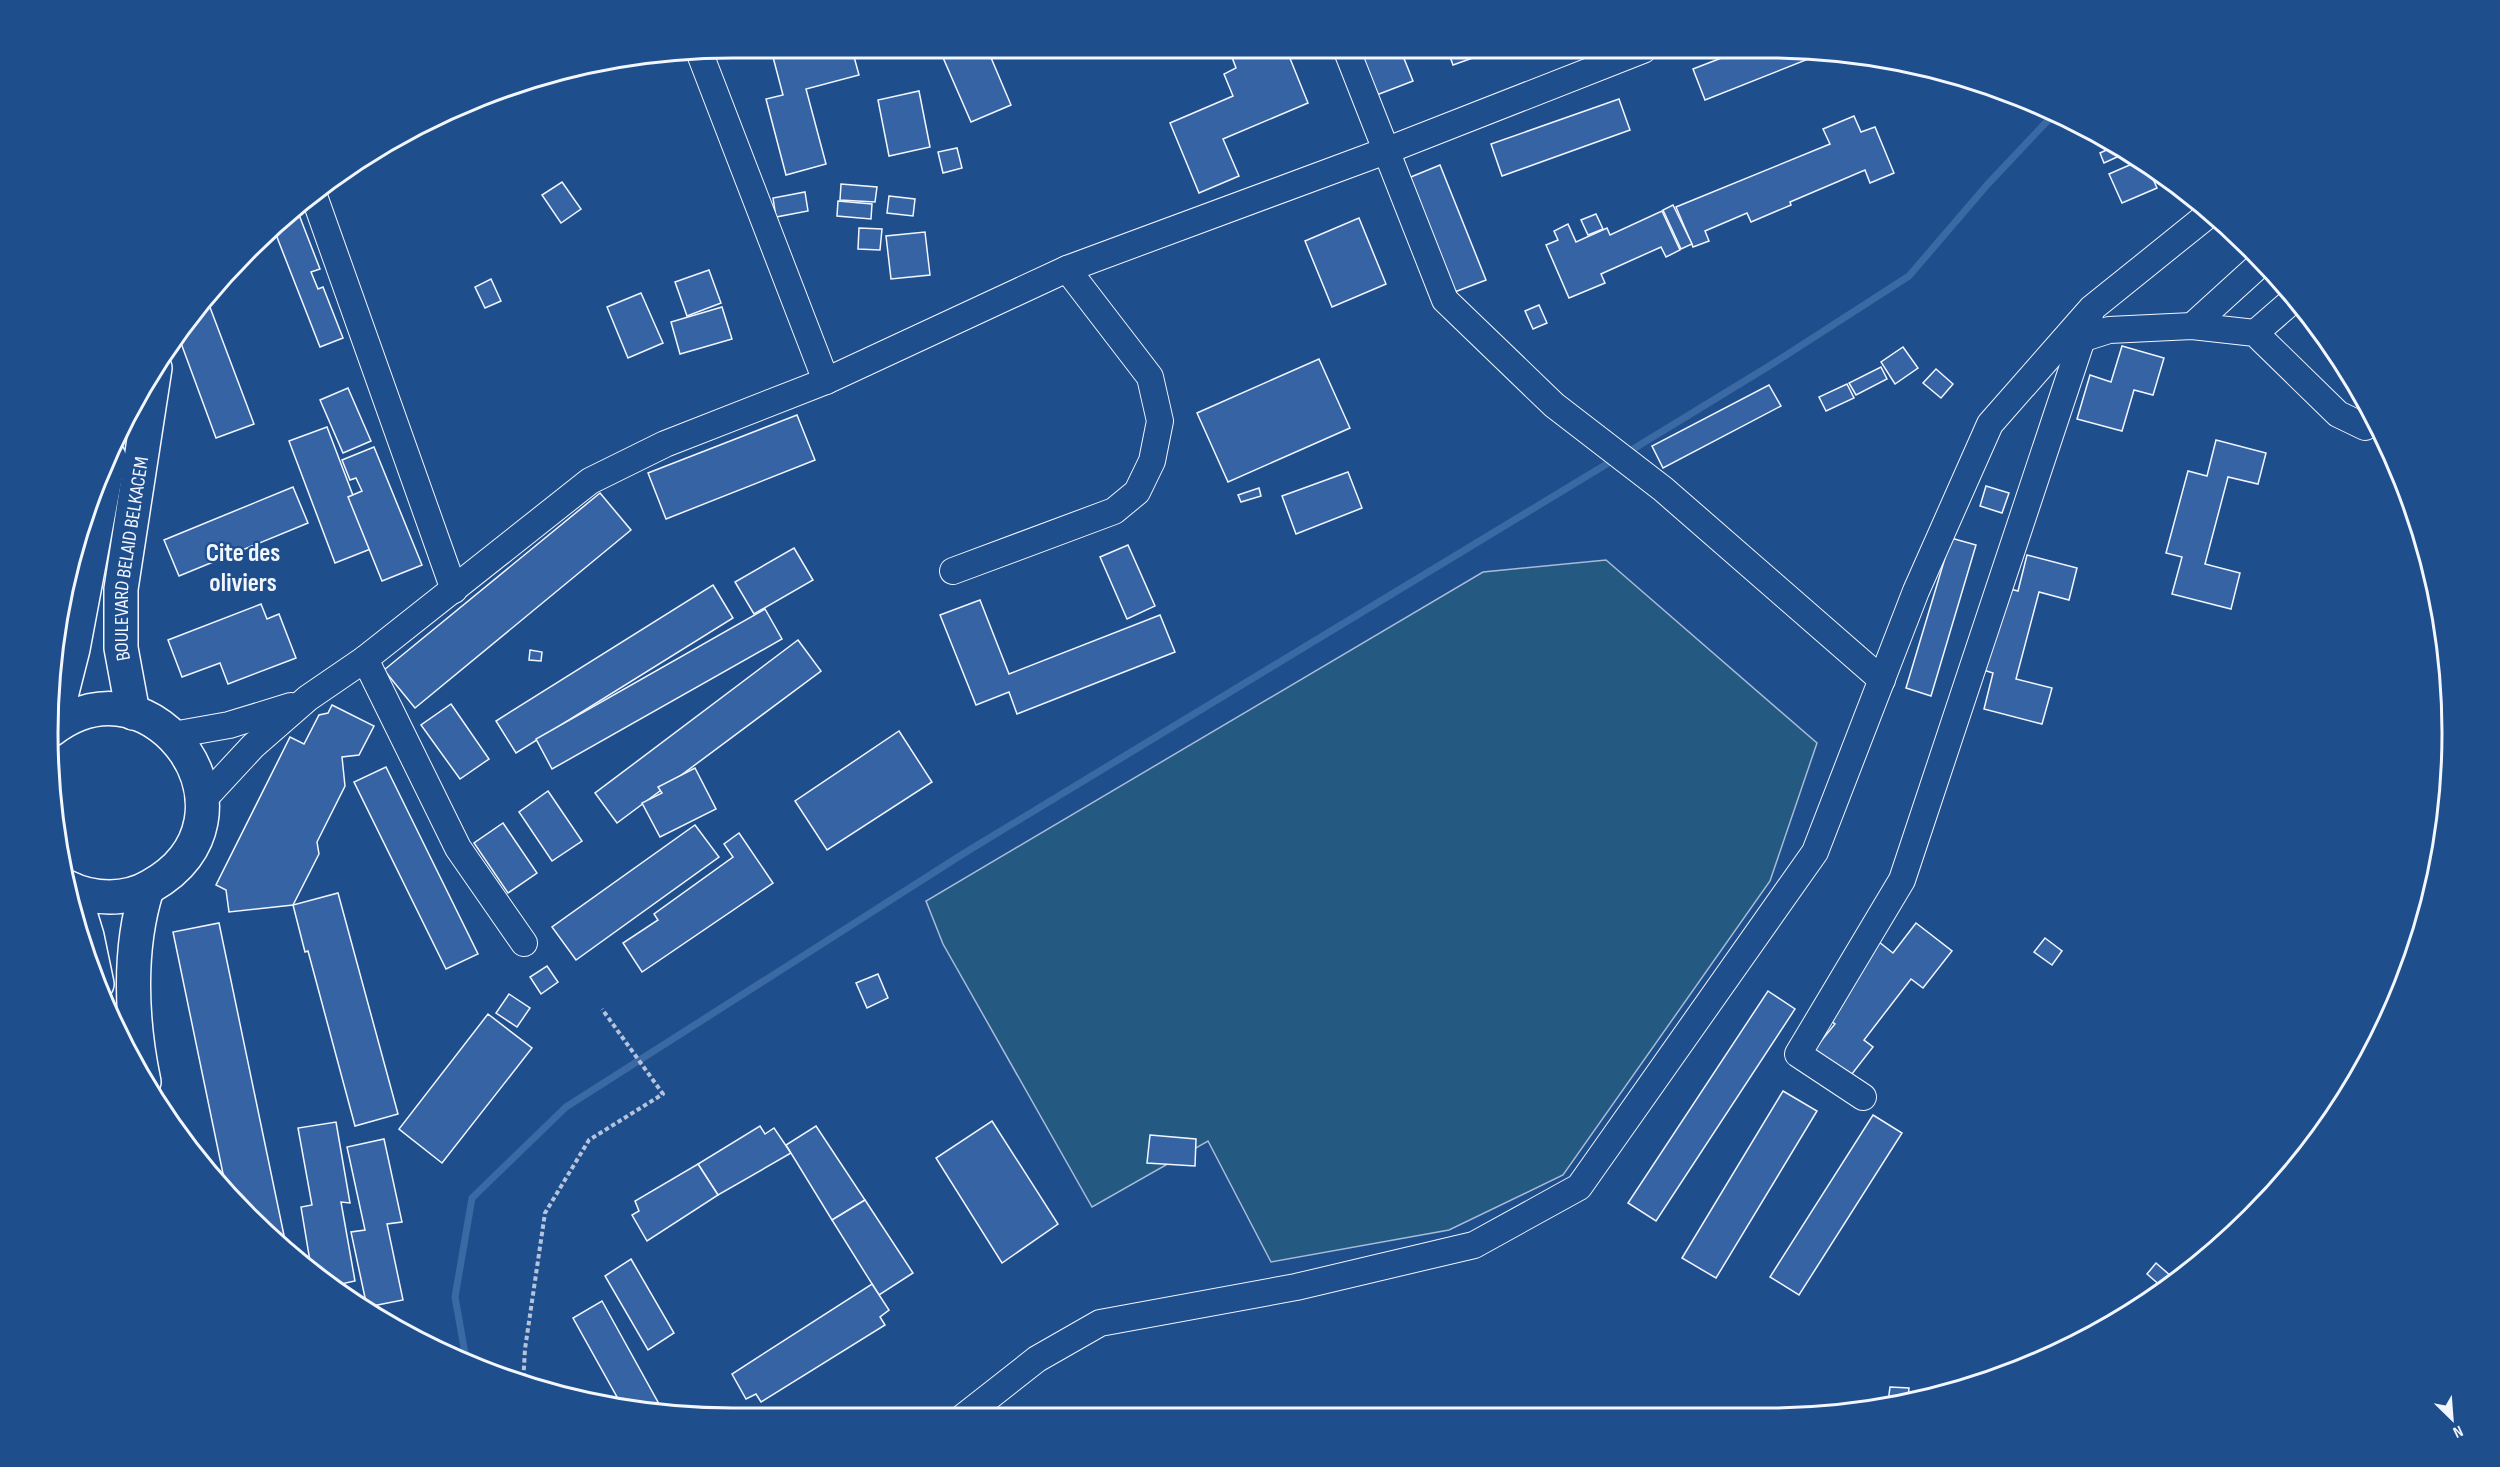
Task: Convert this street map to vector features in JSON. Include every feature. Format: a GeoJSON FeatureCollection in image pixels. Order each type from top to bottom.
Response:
{"type":"FeatureCollection","features":[{"type":"Feature","properties":{"kind":"main road","name":"BOULEVARD BELAID BELKACEM"},"geometry":{"type":"LineString","coordinates":[[133,712],[121,648],[121,589],[151,392]]}},
{"type":"Feature","properties":{"kind":"main road","name":"BOULEVARD BELAID BELKACEM"},"geometry":{"type":"LineString","coordinates":[[59,700],[73,649],[101,498]]}},
{"type":"Feature","properties":{"kind":"main road"},"geometry":{"type":"LineString","coordinates":[[58,726],[83,713],[116,710],[133,712],[161,725],[187,752],[197,771],[203,800],[202,818],[189,853],[178,867],[147,889],[118,897],[103,897],[78,891]]}},
{"type":"Feature","properties":{"kind":"main road"},"geometry":{"type":"LineString","coordinates":[[141,1057],[134,989],[134,959],[135,933],[147,889]]}},
{"type":"Feature","properties":{"kind":"street"},"geometry":{"type":"LineString","coordinates":[[1350,58],[1388,150],[1445,300],[1554,405],[1663,489],[1882,680]]}},
{"type":"Feature","properties":{"kind":"street"},"geometry":{"type":"LineString","coordinates":[[203,800],[253,746],[308,698],[365,659],[590,481],[665,444],[825,381],[1067,269],[1388,150],[1623,58]]}},
{"type":"Feature","properties":{"kind":"street"},"geometry":{"type":"LineString","coordinates":[[702,59],[825,381]]}},
{"type":"Feature","properties":{"kind":"street"},"geometry":{"type":"LineString","coordinates":[[317,203],[453,590]]}},
{"type":"Feature","properties":{"kind":"street"},"geometry":{"type":"LineString","coordinates":[[975,1408],[1037,1359],[1100,1323],[1296,1287],[1474,1245],[1579,1187],[1815,852],[1916,591],[1990,424],[2091,309],[2203,219]]}},
{"type":"Feature","properties":{"kind":"street"},"geometry":{"type":"LineString","coordinates":[[2192,326],[2256,268]]}},
{"type":"Feature","properties":{"kind":"street"},"geometry":{"type":"LineString","coordinates":[[953,571],[1114,511],[1137,492],[1152,461],[1160,421],[1150,377],[1067,269]]}},
{"type":"Feature","properties":{"kind":"street"},"geometry":{"type":"LineString","coordinates":[[2255,333],[2287,305]]}},
{"type":"Feature","properties":{"kind":"street"},"geometry":{"type":"LineString","coordinates":[[1863,1097],[1798,1054],[1902,880],[2084,338],[2091,309]]}},
{"type":"Feature","properties":{"kind":"street"},"geometry":{"type":"LineString","coordinates":[[2084,338],[2109,330],[2192,326],[2255,333],[2338,414],[2365,427]]}},
{"type":"Feature","properties":{"kind":"street"},"geometry":{"type":"LineString","coordinates":[[365,659],[458,848],[524,943]]}},
{"type":"Feature","properties":{"kind":"street"},"geometry":{"type":"LineString","coordinates":[[173,735],[237,723],[308,698]]}},
{"type":"Feature","properties":{"kind":"path"},"geometry":{"type":"LineString","coordinates":[[524,1375],[525,1349],[545,1213],[589,1140],[663,1094],[602,1010]]}},
{"type":"Feature","properties":{"kind":"shaded area"},"geometry":{"type":"Polygon","coordinates":[[[1606,560],[1817,743],[1770,881],[1563,1175],[1449,1230],[1271,1262],[1208,1141],[1092,1207],[943,944],[926,901],[1483,572],[1606,560]]]}},
{"type":"Feature","properties":{"kind":"building"},"geometry":{"type":"Polygon","coordinates":[[[773,58],[854,58],[859,75],[806,89],[826,164],[786,175],[766,99],[783,95],[773,58]]]}},
{"type":"Feature","properties":{"kind":"building"},"geometry":{"type":"Polygon","coordinates":[[[943,58],[991,58],[1011,105],[971,122],[943,58]]]}},
{"type":"Feature","properties":{"kind":"building"},"geometry":{"type":"Polygon","coordinates":[[[1232,58],[1290,58],[1308,103],[1223,139],[1239,176],[1199,193],[1170,123],[1233,96],[1224,74],[1236,68],[1232,58]]]}},
{"type":"Feature","properties":{"kind":"building"},"geometry":{"type":"Polygon","coordinates":[[[1360,58],[1404,58],[1413,81],[1374,96],[1360,58]]]}},
{"type":"Feature","properties":{"kind":"building"},"geometry":{"type":"Polygon","coordinates":[[[1450,58],[1472,58],[1453,65],[1450,58]]]}},
{"type":"Feature","properties":{"kind":"building"},"geometry":{"type":"Polygon","coordinates":[[[1721,58],[1806,60],[1705,100],[1693,69],[1721,58]]]}},
{"type":"Feature","properties":{"kind":"building"},"geometry":{"type":"Polygon","coordinates":[[[919,91],[930,147],[889,156],[878,100],[919,91]]]}},
{"type":"Feature","properties":{"kind":"building"},"geometry":{"type":"Polygon","coordinates":[[[1619,99],[1630,130],[1502,176],[1491,144],[1619,99]]]}},
{"type":"Feature","properties":{"kind":"building"},"geometry":{"type":"Polygon","coordinates":[[[1854,116],[1861,132],[1875,127],[1894,173],[1870,183],[1865,170],[1790,202],[1791,205],[1751,222],[1747,213],[1705,231],[1709,241],[1693,247],[1676,207],[1830,144],[1823,129],[1854,116]]]}},
{"type":"Feature","properties":{"kind":"building"},"geometry":{"type":"Polygon","coordinates":[[[957,148],[962,168],[943,173],[938,152],[957,148]]]}},
{"type":"Feature","properties":{"kind":"building"},"geometry":{"type":"Polygon","coordinates":[[[2106,150],[2117,157],[2104,163],[2100,153],[2106,150]]]}},
{"type":"Feature","properties":{"kind":"building"},"geometry":{"type":"Polygon","coordinates":[[[1440,165],[1486,280],[1452,293],[1406,179],[1440,165]]]}},
{"type":"Feature","properties":{"kind":"building"},"geometry":{"type":"Polygon","coordinates":[[[2130,165],[2154,181],[2157,188],[2122,203],[2109,174],[2130,165]]]}},
{"type":"Feature","properties":{"kind":"building"},"geometry":{"type":"Polygon","coordinates":[[[562,182],[581,209],[561,223],[542,195],[562,182]]]}},
{"type":"Feature","properties":{"kind":"building"},"geometry":{"type":"Polygon","coordinates":[[[841,184],[877,187],[875,202],[840,200],[841,184]]]}},
{"type":"Feature","properties":{"kind":"building"},"geometry":{"type":"Polygon","coordinates":[[[805,192],[808,211],[776,217],[773,198],[805,192]]]}},
{"type":"Feature","properties":{"kind":"building"},"geometry":{"type":"Polygon","coordinates":[[[889,196],[915,199],[913,216],[887,213],[889,196]]]}},
{"type":"Feature","properties":{"kind":"building"},"geometry":{"type":"Polygon","coordinates":[[[838,201],[872,204],[871,219],[837,216],[838,201]]]}},
{"type":"Feature","properties":{"kind":"building"},"geometry":{"type":"Polygon","coordinates":[[[1673,205],[1692,244],[1681,249],[1663,210],[1673,205]]]}},
{"type":"Feature","properties":{"kind":"building"},"geometry":{"type":"Polygon","coordinates":[[[1662,211],[1680,250],[1666,257],[1661,247],[1601,274],[1605,283],[1569,298],[1546,245],[1558,240],[1554,231],[1568,224],[1576,242],[1607,228],[1610,235],[1662,211]]]}},
{"type":"Feature","properties":{"kind":"building"},"geometry":{"type":"Polygon","coordinates":[[[1596,214],[1603,229],[1588,235],[1581,220],[1596,214]]]}},
{"type":"Feature","properties":{"kind":"building"},"geometry":{"type":"Polygon","coordinates":[[[300,217],[320,269],[311,272],[318,289],[323,287],[343,338],[320,347],[277,237],[300,217]]]}},
{"type":"Feature","properties":{"kind":"building"},"geometry":{"type":"Polygon","coordinates":[[[1359,218],[1386,284],[1332,307],[1305,241],[1359,218]]]}},
{"type":"Feature","properties":{"kind":"building"},"geometry":{"type":"Polygon","coordinates":[[[859,228],[882,229],[880,250],[858,249],[859,228]]]}},
{"type":"Feature","properties":{"kind":"building"},"geometry":{"type":"Polygon","coordinates":[[[925,232],[930,275],[891,279],[886,236],[925,232]]]}},
{"type":"Feature","properties":{"kind":"building"},"geometry":{"type":"Polygon","coordinates":[[[709,270],[721,303],[687,316],[675,282],[709,270]]]}},
{"type":"Feature","properties":{"kind":"building"},"geometry":{"type":"Polygon","coordinates":[[[491,279],[501,301],[485,308],[475,287],[491,279]]]}},
{"type":"Feature","properties":{"kind":"building"},"geometry":{"type":"Polygon","coordinates":[[[641,293],[663,343],[628,358],[607,307],[641,293]]]}},
{"type":"Feature","properties":{"kind":"building"},"geometry":{"type":"Polygon","coordinates":[[[1539,305],[1547,323],[1533,329],[1525,311],[1539,305]]]}},
{"type":"Feature","properties":{"kind":"building"},"geometry":{"type":"Polygon","coordinates":[[[722,307],[732,339],[680,354],[671,322],[722,307]]]}},
{"type":"Feature","properties":{"kind":"building"},"geometry":{"type":"Polygon","coordinates":[[[210,308],[254,424],[216,438],[182,345],[210,308]]]}},
{"type":"Feature","properties":{"kind":"building"},"geometry":{"type":"Polygon","coordinates":[[[2122,346],[2164,358],[2153,395],[2134,390],[2122,431],[2077,419],[2090,375],[2111,382],[2122,346]]]}},
{"type":"Feature","properties":{"kind":"building"},"geometry":{"type":"Polygon","coordinates":[[[1903,347],[1918,368],[1895,384],[1881,362],[1903,347]]]}},
{"type":"Feature","properties":{"kind":"building"},"geometry":{"type":"Polygon","coordinates":[[[1319,359],[1350,428],[1228,482],[1197,413],[1319,359]]]}},
{"type":"Feature","properties":{"kind":"building"},"geometry":{"type":"Polygon","coordinates":[[[1881,367],[1887,379],[1856,395],[1849,383],[1881,367]]]}},
{"type":"Feature","properties":{"kind":"building"},"geometry":{"type":"Polygon","coordinates":[[[1936,369],[1953,384],[1941,398],[1923,383],[1936,369]]]}},
{"type":"Feature","properties":{"kind":"building"},"geometry":{"type":"Polygon","coordinates":[[[1847,384],[1854,398],[1826,411],[1819,397],[1847,384]]]}},
{"type":"Feature","properties":{"kind":"building"},"geometry":{"type":"Polygon","coordinates":[[[1769,385],[1781,406],[1663,468],[1652,446],[1769,385]]]}},
{"type":"Feature","properties":{"kind":"building"},"geometry":{"type":"Polygon","coordinates":[[[348,388],[371,441],[343,453],[320,400],[348,388]]]}},
{"type":"Feature","properties":{"kind":"building"},"geometry":{"type":"Polygon","coordinates":[[[797,415],[815,460],[666,519],[648,473],[797,415]]]}},
{"type":"Feature","properties":{"kind":"building"},"geometry":{"type":"Polygon","coordinates":[[[327,427],[373,548],[335,563],[289,441],[327,427]]]}},
{"type":"Feature","properties":{"kind":"building"},"geometry":{"type":"Polygon","coordinates":[[[2216,440],[2266,453],[2258,484],[2228,477],[2205,564],[2240,573],[2231,609],[2172,594],[2182,557],[2166,553],[2188,471],[2207,476],[2216,440]]]}},
{"type":"Feature","properties":{"kind":"building"},"geometry":{"type":"Polygon","coordinates":[[[374,447],[422,565],[382,581],[348,497],[362,491],[356,478],[350,480],[342,460],[374,447]]]}},
{"type":"Feature","properties":{"kind":"building"},"geometry":{"type":"Polygon","coordinates":[[[1348,472],[1362,508],[1296,534],[1282,496],[1348,472]]]}},
{"type":"Feature","properties":{"kind":"building"},"geometry":{"type":"Polygon","coordinates":[[[1986,486],[2009,493],[2002,513],[1980,506],[1986,486]]]}},
{"type":"Feature","properties":{"kind":"building"},"geometry":{"type":"Polygon","coordinates":[[[293,487],[308,523],[179,576],[164,540],[293,487]]]}},
{"type":"Feature","properties":{"kind":"building"},"geometry":{"type":"Polygon","coordinates":[[[1259,488],[1261,496],[1241,502],[1238,495],[1259,488]]]}},
{"type":"Feature","properties":{"kind":"building"},"geometry":{"type":"Polygon","coordinates":[[[600,493],[631,530],[415,708],[384,670],[600,493]]]}},
{"type":"Feature","properties":{"kind":"building"},"geometry":{"type":"Polygon","coordinates":[[[1951,538],[1976,545],[1931,696],[1906,688],[1951,538]]]}},
{"type":"Feature","properties":{"kind":"building"},"geometry":{"type":"Polygon","coordinates":[[[1128,545],[1155,606],[1127,619],[1100,557],[1128,545]]]}},
{"type":"Feature","properties":{"kind":"building"},"geometry":{"type":"Polygon","coordinates":[[[794,548],[813,580],[754,614],[735,582],[794,548]]]}},
{"type":"Feature","properties":{"kind":"building"},"geometry":{"type":"Polygon","coordinates":[[[2027,555],[2077,568],[2069,600],[2039,592],[2016,679],[2052,688],[2042,724],[1984,709],[1993,673],[1977,668],[2003,587],[2018,591],[2027,555]]]}},
{"type":"Feature","properties":{"kind":"building"},"geometry":{"type":"Polygon","coordinates":[[[713,585],[733,618],[516,753],[496,721],[713,585]]]}},
{"type":"Feature","properties":{"kind":"building"},"geometry":{"type":"Polygon","coordinates":[[[980,600],[1009,674],[1160,615],[1175,652],[1017,714],[1009,692],[976,705],[940,615],[980,600]]]}},
{"type":"Feature","properties":{"kind":"building"},"geometry":{"type":"Polygon","coordinates":[[[261,604],[267,619],[279,614],[296,658],[228,684],[220,663],[182,677],[168,640],[261,604]]]}},
{"type":"Feature","properties":{"kind":"building"},"geometry":{"type":"Polygon","coordinates":[[[765,609],[782,639],[552,769],[536,739],[765,609]]]}},
{"type":"Feature","properties":{"kind":"building"},"geometry":{"type":"Polygon","coordinates":[[[798,640],[821,671],[617,823],[595,793],[798,640]]]}},
{"type":"Feature","properties":{"kind":"building"},"geometry":{"type":"Polygon","coordinates":[[[530,650],[542,652],[541,661],[529,660],[530,650]]]}},
{"type":"Feature","properties":{"kind":"building"},"geometry":{"type":"Polygon","coordinates":[[[451,704],[489,759],[460,779],[421,725],[451,704]]]}},
{"type":"Feature","properties":{"kind":"building"},"geometry":{"type":"Polygon","coordinates":[[[332,705],[374,726],[359,755],[342,757],[345,786],[317,842],[319,854],[293,905],[229,912],[226,890],[216,885],[290,737],[304,744],[319,715],[328,713],[332,705]]]}},
{"type":"Feature","properties":{"kind":"building"},"geometry":{"type":"Polygon","coordinates":[[[899,731],[932,782],[827,850],[795,801],[899,731]]]}},
{"type":"Feature","properties":{"kind":"building"},"geometry":{"type":"Polygon","coordinates":[[[386,767],[478,954],[446,969],[354,782],[386,767]]]}},
{"type":"Feature","properties":{"kind":"building"},"geometry":{"type":"Polygon","coordinates":[[[695,768],[716,809],[660,837],[642,803],[662,793],[658,787],[695,768]]]}},
{"type":"Feature","properties":{"kind":"building"},"geometry":{"type":"Polygon","coordinates":[[[548,791],[582,841],[552,861],[519,812],[548,791]]]}},
{"type":"Feature","properties":{"kind":"building"},"geometry":{"type":"Polygon","coordinates":[[[503,823],[537,873],[508,893],[474,843],[503,823]]]}},
{"type":"Feature","properties":{"kind":"building"},"geometry":{"type":"Polygon","coordinates":[[[695,825],[719,857],[576,960],[552,927],[695,825]]]}},
{"type":"Feature","properties":{"kind":"building"},"geometry":{"type":"Polygon","coordinates":[[[739,833],[773,883],[642,972],[623,943],[658,920],[654,914],[733,857],[724,844],[739,833]]]}},
{"type":"Feature","properties":{"kind":"building"},"geometry":{"type":"Polygon","coordinates":[[[338,893],[398,1114],[355,1126],[308,951],[305,952],[293,905],[338,893]]]}},
{"type":"Feature","properties":{"kind":"building"},"geometry":{"type":"Polygon","coordinates":[[[219,923],[284,1238],[223,1176],[173,932],[219,923]]]}},
{"type":"Feature","properties":{"kind":"building"},"geometry":{"type":"Polygon","coordinates":[[[1916,923],[1952,951],[1923,988],[1911,979],[1864,1040],[1873,1047],[1848,1079],[1813,1051],[1835,1024],[1823,1015],[1879,942],[1893,953],[1916,923]]]}},
{"type":"Feature","properties":{"kind":"building"},"geometry":{"type":"Polygon","coordinates":[[[2045,938],[2062,951],[2052,965],[2034,952],[2045,938]]]}},
{"type":"Feature","properties":{"kind":"building"},"geometry":{"type":"Polygon","coordinates":[[[547,966],[558,982],[541,994],[530,977],[547,966]]]}},
{"type":"Feature","properties":{"kind":"building"},"geometry":{"type":"Polygon","coordinates":[[[878,974],[888,998],[867,1008],[856,983],[878,974]]]}},
{"type":"Feature","properties":{"kind":"building"},"geometry":{"type":"Polygon","coordinates":[[[1768,991],[1795,1009],[1656,1221],[1628,1203],[1768,991]]]}},
{"type":"Feature","properties":{"kind":"building"},"geometry":{"type":"Polygon","coordinates":[[[509,994],[530,1008],[517,1027],[496,1013],[509,994]]]}},
{"type":"Feature","properties":{"kind":"building"},"geometry":{"type":"Polygon","coordinates":[[[488,1014],[532,1048],[442,1163],[399,1129],[488,1014]]]}},
{"type":"Feature","properties":{"kind":"building"},"geometry":{"type":"Polygon","coordinates":[[[1783,1091],[1817,1111],[1716,1278],[1682,1258],[1783,1091]]]}},
{"type":"Feature","properties":{"kind":"building"},"geometry":{"type":"Polygon","coordinates":[[[1873,1115],[1902,1133],[1799,1295],[1770,1277],[1873,1115]]]}},
{"type":"Feature","properties":{"kind":"building"},"geometry":{"type":"Polygon","coordinates":[[[992,1121],[1058,1224],[1002,1263],[936,1158],[992,1121]]]}},
{"type":"Feature","properties":{"kind":"building"},"geometry":{"type":"Polygon","coordinates":[[[336,1122],[350,1203],[341,1202],[355,1281],[343,1284],[310,1258],[301,1207],[312,1205],[298,1128],[336,1122]]]}},
{"type":"Feature","properties":{"kind":"building"},"geometry":{"type":"Polygon","coordinates":[[[760,1126],[765,1134],[774,1128],[791,1153],[718,1195],[698,1164],[760,1126]]]}},
{"type":"Feature","properties":{"kind":"building"},"geometry":{"type":"Polygon","coordinates":[[[816,1126],[865,1200],[832,1220],[786,1145],[816,1126]]]}},
{"type":"Feature","properties":{"kind":"building"},"geometry":{"type":"Polygon","coordinates":[[[1150,1135],[1196,1139],[1195,1166],[1147,1163],[1150,1135]]]}},
{"type":"Feature","properties":{"kind":"building"},"geometry":{"type":"Polygon","coordinates":[[[384,1139],[402,1222],[387,1224],[403,1300],[375,1305],[365,1299],[351,1232],[365,1230],[347,1147],[384,1139]]]}},
{"type":"Feature","properties":{"kind":"building"},"geometry":{"type":"Polygon","coordinates":[[[698,1164],[718,1195],[647,1241],[632,1215],[639,1211],[635,1201],[698,1164]]]}},
{"type":"Feature","properties":{"kind":"building"},"geometry":{"type":"Polygon","coordinates":[[[865,1200],[913,1273],[879,1295],[832,1220],[865,1200]]]}},
{"type":"Feature","properties":{"kind":"building"},"geometry":{"type":"Polygon","coordinates":[[[631,1259],[674,1333],[648,1350],[605,1276],[631,1259]]]}},
{"type":"Feature","properties":{"kind":"building"},"geometry":{"type":"Polygon","coordinates":[[[2156,1263],[2169,1275],[2158,1283],[2147,1274],[2156,1263]]]}},
{"type":"Feature","properties":{"kind":"building"},"geometry":{"type":"Polygon","coordinates":[[[872,1284],[889,1310],[880,1317],[885,1325],[761,1402],[756,1394],[746,1399],[732,1374],[872,1284]]]}},
{"type":"Feature","properties":{"kind":"building"},"geometry":{"type":"Polygon","coordinates":[[[602,1301],[659,1404],[618,1399],[573,1318],[602,1301]]]}},
{"type":"Feature","properties":{"kind":"building"},"geometry":{"type":"Polygon","coordinates":[[[1890,1387],[1909,1388],[1908,1393],[1889,1398],[1890,1387]]]}},
{"type":"Feature","properties":{"kind":"waterway"},"geometry":{"type":"LineString","coordinates":[[1625,454],[1774,363],[1909,276],[1987,185],[2048,120]]}},
{"type":"Feature","properties":{"kind":"waterway"},"geometry":{"type":"LineString","coordinates":[[465,1352],[455,1297],[472,1198],[566,1107],[966,852],[1615,459]]}},
{"type":"Feature","properties":{"kind":"district","name":"Cite des oliviers"},"geometry":{"type":"Point","coordinates":[243,567]}}]}
